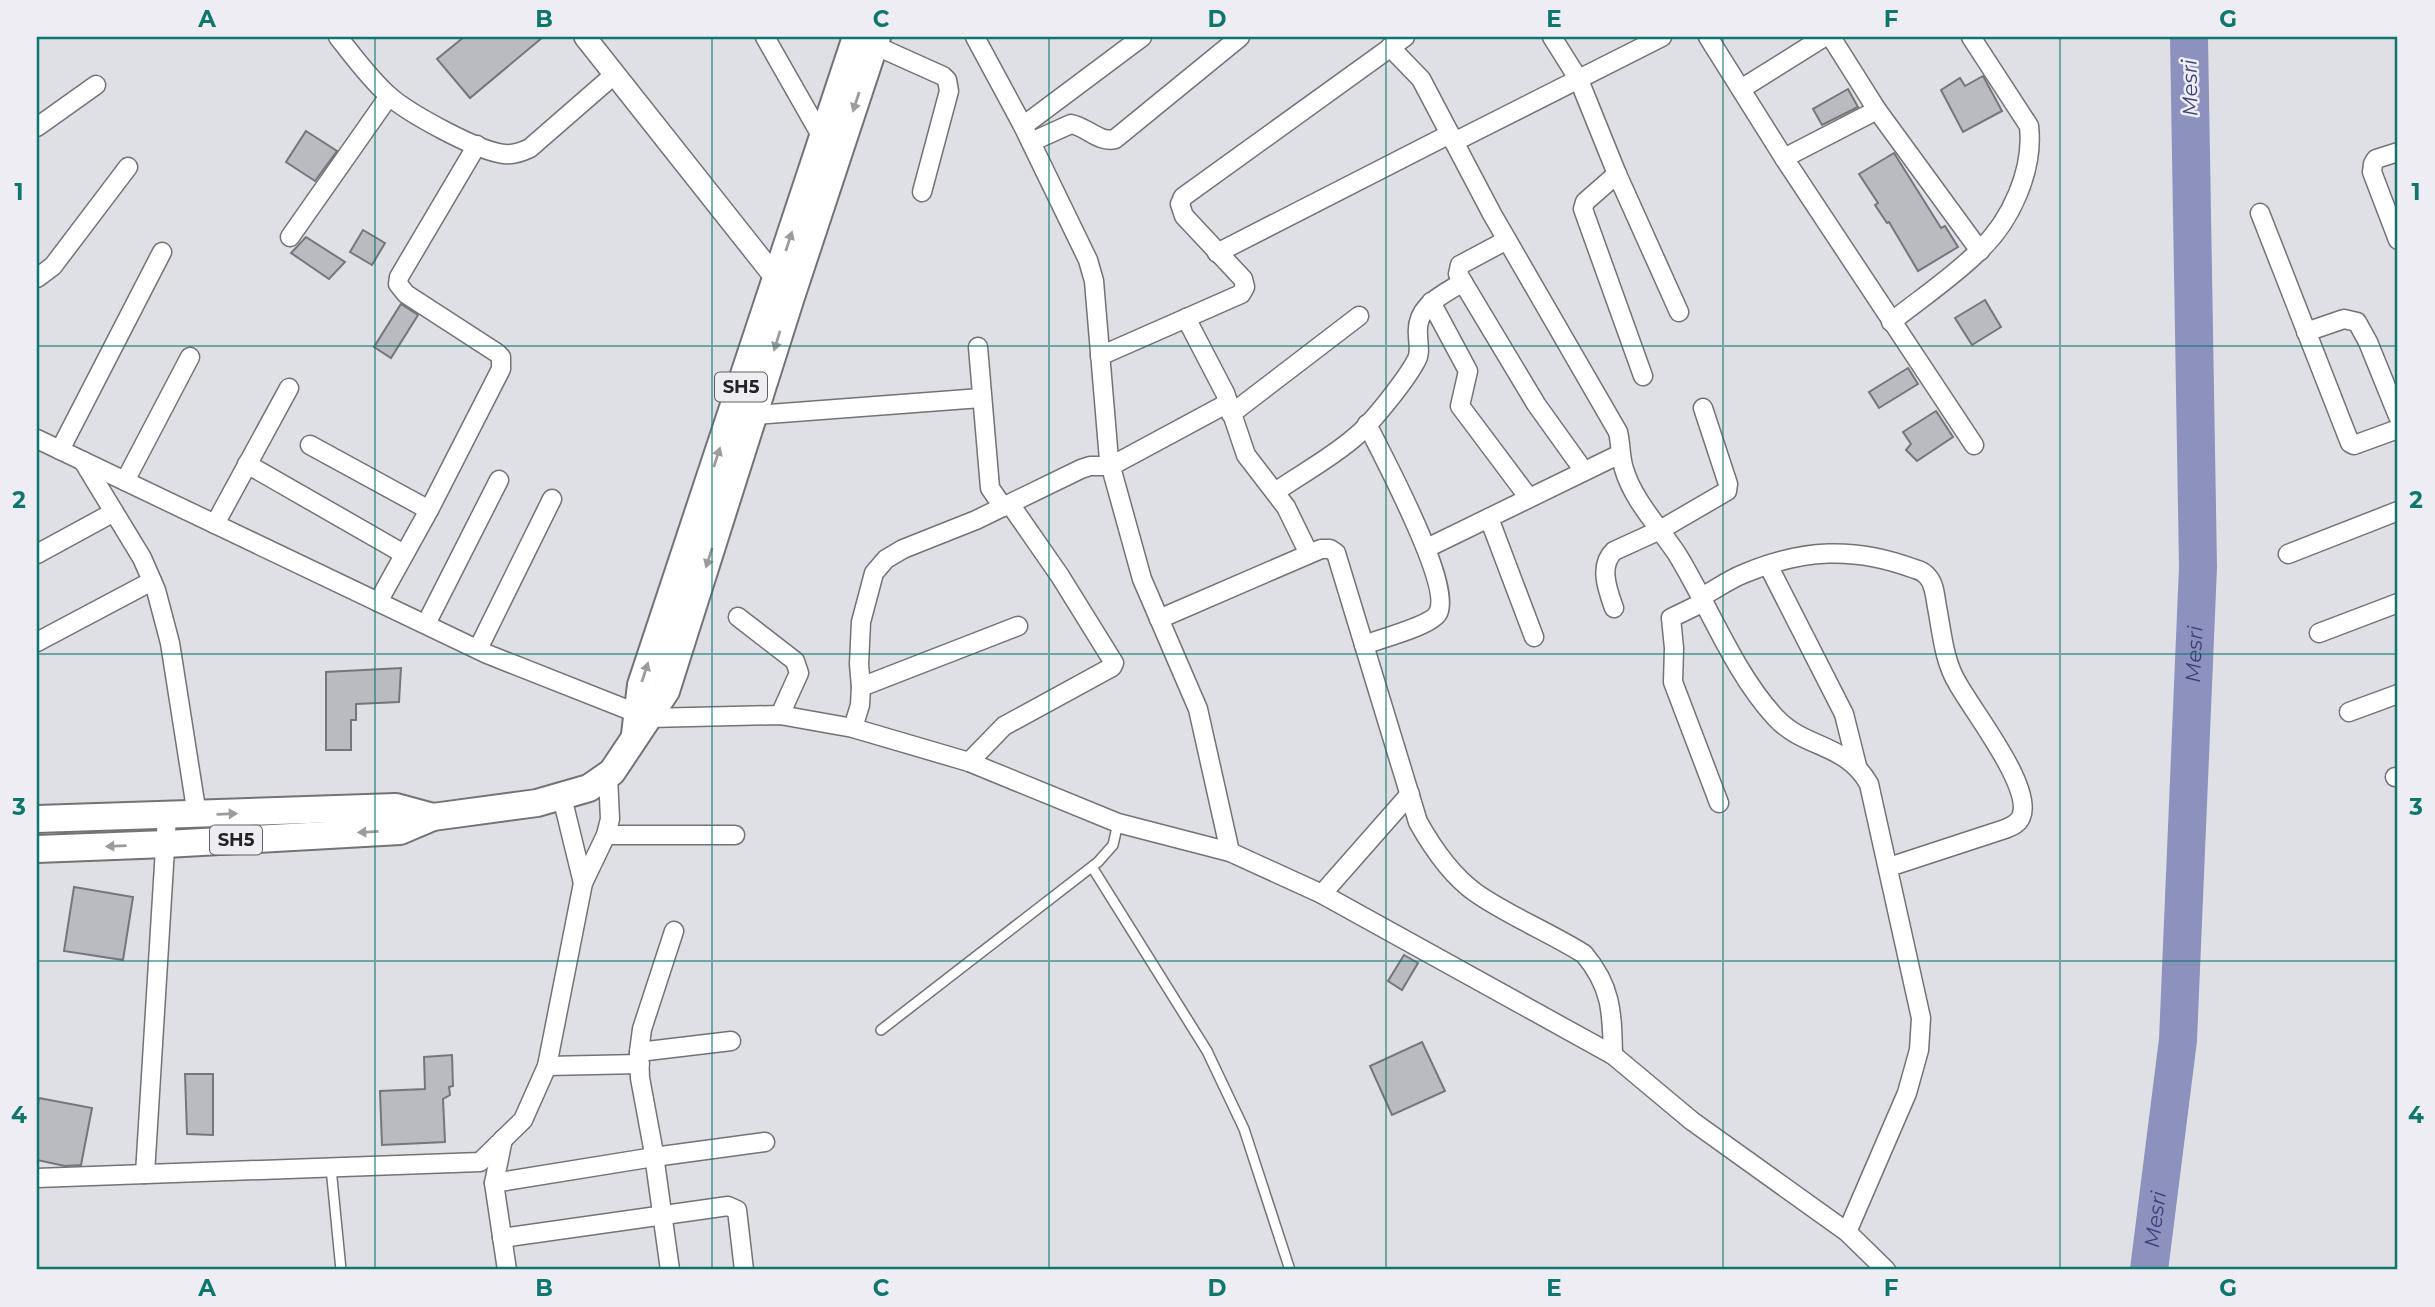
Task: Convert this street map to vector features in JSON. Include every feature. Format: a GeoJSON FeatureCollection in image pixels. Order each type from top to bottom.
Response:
{"type":"FeatureCollection","features":[{"type":"Feature","properties":{"kind":"main road","name":"SH5"},"geometry":{"type":"LineString","coordinates":[[37,849],[400,831],[433,817],[562,797],[589,788],[608,776],[640,724],[666,691],[755,415],[822,139],[869,40]]}},
{"type":"Feature","properties":{"kind":"main road","name":"SH5"},"geometry":{"type":"LineString","coordinates":[[640,724],[641,685],[784,288],[869,40]]}},
{"type":"Feature","properties":{"kind":"main road","name":"SH5"},"geometry":{"type":"LineString","coordinates":[[37,819],[396,807],[433,817]]}},
{"type":"Feature","properties":{"kind":"street"},"geometry":{"type":"LineString","coordinates":[[338,37],[372,79],[410,112],[477,145],[504,154],[530,148],[615,74]]}},
{"type":"Feature","properties":{"kind":"street"},"geometry":{"type":"LineString","coordinates":[[585,37],[784,288]]}},
{"type":"Feature","properties":{"kind":"street"},"geometry":{"type":"LineString","coordinates":[[765,37],[822,139]]}},
{"type":"Feature","properties":{"kind":"street"},"geometry":{"type":"LineString","coordinates":[[975,37],[1027,134],[1088,260],[1094,281],[1109,459],[1142,579],[1198,709],[1230,852]]}},
{"type":"Feature","properties":{"kind":"street"},"geometry":{"type":"LineString","coordinates":[[1027,134],[1142,37]]}},
{"type":"Feature","properties":{"kind":"street"},"geometry":{"type":"LineString","coordinates":[[1027,134],[1071,124],[1104,140],[1115,139],[1240,37]]}},
{"type":"Feature","properties":{"kind":"street"},"geometry":{"type":"LineString","coordinates":[[1552,37],[1583,93],[1679,312]]}},
{"type":"Feature","properties":{"kind":"street"},"geometry":{"type":"LineString","coordinates":[[1217,253],[1452,138],[1583,93],[1662,37]]}},
{"type":"Feature","properties":{"kind":"street"},"geometry":{"type":"LineString","coordinates":[[1708,37],[1784,158],[1974,445]]}},
{"type":"Feature","properties":{"kind":"street"},"geometry":{"type":"LineString","coordinates":[[1741,89],[1824,37]]}},
{"type":"Feature","properties":{"kind":"street"},"geometry":{"type":"LineString","coordinates":[[1831,37],[1877,110],[1980,251]]}},
{"type":"Feature","properties":{"kind":"street"},"geometry":{"type":"LineString","coordinates":[[1891,322],[1980,251],[2012,208],[2027,168],[2031,141],[2029,126],[1972,37]]}},
{"type":"Feature","properties":{"kind":"street"},"geometry":{"type":"LineString","coordinates":[[869,40],[943,76],[949,85],[922,192]]}},
{"type":"Feature","properties":{"kind":"street"},"geometry":{"type":"LineString","coordinates":[[1100,356],[1241,294],[1245,287],[1243,279],[1184,216],[1180,204],[1183,197],[1398,42],[1421,79],[1507,240],[1618,432],[1624,470],[1634,491],[1702,600],[1743,673],[1777,719],[1798,734],[1851,760],[1869,784],[1921,1018],[1919,1050],[1907,1093],[1847,1232]]}},
{"type":"Feature","properties":{"kind":"street"},"geometry":{"type":"LineString","coordinates":[[37,127],[96,85]]}},
{"type":"Feature","properties":{"kind":"street"},"geometry":{"type":"LineString","coordinates":[[290,237],[389,96]]}},
{"type":"Feature","properties":{"kind":"street"},"geometry":{"type":"LineString","coordinates":[[1784,158],[1877,110]]}},
{"type":"Feature","properties":{"kind":"street"},"geometry":{"type":"LineString","coordinates":[[378,601],[429,510],[501,369],[502,363],[497,353],[406,294],[398,284],[398,277],[477,145]]}},
{"type":"Feature","properties":{"kind":"street"},"geometry":{"type":"LineString","coordinates":[[2398,152],[2376,159],[2372,172],[2398,240]]}},
{"type":"Feature","properties":{"kind":"street"},"geometry":{"type":"LineString","coordinates":[[37,278],[53,266],[128,167]]}},
{"type":"Feature","properties":{"kind":"street"},"geometry":{"type":"LineString","coordinates":[[1617,174],[1586,202],[1583,209],[1643,376]]}},
{"type":"Feature","properties":{"kind":"street"},"geometry":{"type":"LineString","coordinates":[[2260,213],[2350,443],[2354,445],[2398,429]]}},
{"type":"Feature","properties":{"kind":"street"},"geometry":{"type":"LineString","coordinates":[[1507,240],[1460,265],[1458,274],[1536,404],[1584,471]]}},
{"type":"Feature","properties":{"kind":"street"},"geometry":{"type":"LineString","coordinates":[[60,450],[162,252]]}},
{"type":"Feature","properties":{"kind":"street"},"geometry":{"type":"LineString","coordinates":[[1275,492],[1356,437],[1417,361],[1420,352],[1417,327],[1420,315],[1431,302],[1464,282]]}},
{"type":"Feature","properties":{"kind":"street"},"geometry":{"type":"LineString","coordinates":[[1431,302],[1468,371],[1461,400],[1464,413],[1529,498]]}},
{"type":"Feature","properties":{"kind":"street"},"geometry":{"type":"LineString","coordinates":[[853,728],[860,705],[861,622],[874,573],[886,559],[1081,469],[1229,408],[1359,316]]}},
{"type":"Feature","properties":{"kind":"street"},"geometry":{"type":"LineString","coordinates":[[1186,318],[1225,393],[1246,455],[1286,507],[1309,554]]}},
{"type":"Feature","properties":{"kind":"street"},"geometry":{"type":"LineString","coordinates":[[2306,332],[2344,318],[2357,322],[2398,416]]}},
{"type":"Feature","properties":{"kind":"street"},"geometry":{"type":"LineString","coordinates":[[969,762],[1004,726],[1112,667],[1114,663],[1060,576],[1007,505],[990,488],[978,347]]}},
{"type":"Feature","properties":{"kind":"street"},"geometry":{"type":"LineString","coordinates":[[125,481],[190,357]]}},
{"type":"Feature","properties":{"kind":"street"},"geometry":{"type":"LineString","coordinates":[[215,524],[289,388]]}},
{"type":"Feature","properties":{"kind":"street"},"geometry":{"type":"LineString","coordinates":[[755,415],[981,398]]}},
{"type":"Feature","properties":{"kind":"street"},"geometry":{"type":"LineString","coordinates":[[1614,608],[1606,585],[1608,557],[1614,551],[1660,530],[1727,491],[1728,484],[1703,408]]}},
{"type":"Feature","properties":{"kind":"street"},"geometry":{"type":"LineString","coordinates":[[1364,645],[1431,620],[1437,615],[1440,600],[1427,548],[1367,424]]}},
{"type":"Feature","properties":{"kind":"street"},"geometry":{"type":"LineString","coordinates":[[37,439],[640,724],[780,715],[853,728],[969,762],[1118,822],[1230,852],[1322,894],[1613,1055],[1692,1121],[1847,1232],[1886,1270]]}},
{"type":"Feature","properties":{"kind":"street"},"geometry":{"type":"LineString","coordinates":[[310,445],[429,510]]}},
{"type":"Feature","properties":{"kind":"street"},"geometry":{"type":"LineString","coordinates":[[1427,548],[1620,454]]}},
{"type":"Feature","properties":{"kind":"street"},"geometry":{"type":"LineString","coordinates":[[83,461],[142,558],[152,581],[170,643],[197,815]]}},
{"type":"Feature","properties":{"kind":"street"},"geometry":{"type":"LineString","coordinates":[[247,464],[404,554]]}},
{"type":"Feature","properties":{"kind":"street"},"geometry":{"type":"LineString","coordinates":[[426,624],[499,480]]}},
{"type":"Feature","properties":{"kind":"street"},"geometry":{"type":"LineString","coordinates":[[478,649],[552,499]]}},
{"type":"Feature","properties":{"kind":"street"},"geometry":{"type":"LineString","coordinates":[[2288,554],[2398,511]]}},
{"type":"Feature","properties":{"kind":"street"},"geometry":{"type":"LineString","coordinates":[[37,554],[114,512]]}},
{"type":"Feature","properties":{"kind":"street"},"geometry":{"type":"LineString","coordinates":[[1489,517],[1534,637]]}},
{"type":"Feature","properties":{"kind":"street"},"geometry":{"type":"LineString","coordinates":[[1159,619],[1321,549],[1330,549],[1336,553],[1418,822],[1449,867],[1475,892],[1584,954],[1596,968],[1610,1000],[1613,1055]]}},
{"type":"Feature","properties":{"kind":"street"},"geometry":{"type":"LineString","coordinates":[[1719,803],[1673,682],[1671,618],[1741,574],[1768,565],[1830,552],[1869,554],[1917,569],[1927,576],[1933,588],[1949,665],[1957,683],[1995,739],[2017,788],[2022,811],[2020,819],[2014,825],[1889,867]]}},
{"type":"Feature","properties":{"kind":"street"},"geometry":{"type":"LineString","coordinates":[[1768,565],[1844,714],[1857,766]]}},
{"type":"Feature","properties":{"kind":"street"},"geometry":{"type":"LineString","coordinates":[[37,642],[152,581]]}},
{"type":"Feature","properties":{"kind":"street"},"geometry":{"type":"LineString","coordinates":[[2319,633],[2398,603]]}},
{"type":"Feature","properties":{"kind":"street"},"geometry":{"type":"LineString","coordinates":[[738,617],[795,661],[799,667],[799,673],[780,715]]}},
{"type":"Feature","properties":{"kind":"street"},"geometry":{"type":"LineString","coordinates":[[861,687],[1018,626]]}},
{"type":"Feature","properties":{"kind":"street"},"geometry":{"type":"LineString","coordinates":[[2349,712],[2398,694]]}},
{"type":"Feature","properties":{"kind":"street"},"geometry":{"type":"LineString","coordinates":[[37,1178],[480,1162],[523,1120],[547,1066],[583,883],[607,835],[611,811],[608,776]]}},
{"type":"Feature","properties":{"kind":"street"},"geometry":{"type":"LineString","coordinates":[[1322,894],[1410,794]]}},
{"type":"Feature","properties":{"kind":"street"},"geometry":{"type":"LineString","coordinates":[[562,797],[583,883]]}},
{"type":"Feature","properties":{"kind":"street"},"geometry":{"type":"LineString","coordinates":[[145,1174],[167,816]]}},
{"type":"Feature","properties":{"kind":"street"},"geometry":{"type":"LineString","coordinates":[[607,835],[735,835]]}},
{"type":"Feature","properties":{"kind":"street"},"geometry":{"type":"LineString","coordinates":[[670,1270],[639,1058],[642,1030],[674,932]]}},
{"type":"Feature","properties":{"kind":"street"},"geometry":{"type":"LineString","coordinates":[[547,1066],[639,1058],[731,1041]]}},
{"type":"Feature","properties":{"kind":"street"},"geometry":{"type":"LineString","coordinates":[[503,1139],[494,1184],[507,1270]]}},
{"type":"Feature","properties":{"kind":"street"},"geometry":{"type":"LineString","coordinates":[[494,1184],[654,1157],[765,1142]]}},
{"type":"Feature","properties":{"kind":"street"},"geometry":{"type":"LineString","coordinates":[[502,1238],[734,1207],[739,1219],[744,1270]]}},
{"type":"Feature","properties":{"kind":"lane"},"geometry":{"type":"LineString","coordinates":[[881,1030],[1107,853],[1118,822]]}},
{"type":"Feature","properties":{"kind":"lane"},"geometry":{"type":"LineString","coordinates":[[1091,867],[1207,1051],[1244,1129],[1290,1270]]}},
{"type":"Feature","properties":{"kind":"lane"},"geometry":{"type":"LineString","coordinates":[[331,1168],[341,1270]]}},
{"type":"Feature","properties":{"kind":"building"},"geometry":{"type":"Polygon","coordinates":[[[464,37],[543,37],[470,98],[437,59],[464,37]]]}},
{"type":"Feature","properties":{"kind":"building"},"geometry":{"type":"Polygon","coordinates":[[[1983,76],[2002,111],[1963,132],[1941,90],[1960,78],[1965,86],[1983,76]]]}},
{"type":"Feature","properties":{"kind":"building"},"geometry":{"type":"Polygon","coordinates":[[[1848,89],[1858,107],[1822,125],[1813,109],[1848,89]]]}},
{"type":"Feature","properties":{"kind":"building"},"geometry":{"type":"Polygon","coordinates":[[[306,131],[337,151],[315,181],[286,162],[306,131]]]}},
{"type":"Feature","properties":{"kind":"building"},"geometry":{"type":"Polygon","coordinates":[[[1894,153],[1941,228],[1945,226],[1958,247],[1918,271],[1889,222],[1887,223],[1875,205],[1878,203],[1859,174],[1894,153]]]}},
{"type":"Feature","properties":{"kind":"building"},"geometry":{"type":"Polygon","coordinates":[[[363,230],[385,243],[372,265],[350,252],[363,230]]]}},
{"type":"Feature","properties":{"kind":"building"},"geometry":{"type":"Polygon","coordinates":[[[306,237],[345,262],[329,279],[291,253],[306,237]]]}},
{"type":"Feature","properties":{"kind":"building"},"geometry":{"type":"Polygon","coordinates":[[[1985,300],[2001,327],[1972,345],[1955,318],[1985,300]]]}},
{"type":"Feature","properties":{"kind":"building"},"geometry":{"type":"Polygon","coordinates":[[[401,304],[418,315],[391,358],[374,347],[401,304]]]}},
{"type":"Feature","properties":{"kind":"building"},"geometry":{"type":"Polygon","coordinates":[[[1908,368],[1918,384],[1879,408],[1869,392],[1908,368]]]}},
{"type":"Feature","properties":{"kind":"building"},"geometry":{"type":"Polygon","coordinates":[[[1936,411],[1953,437],[1917,461],[1906,450],[1911,444],[1903,432],[1936,411]]]}},
{"type":"Feature","properties":{"kind":"building"},"geometry":{"type":"Polygon","coordinates":[[[401,668],[399,702],[356,704],[356,720],[351,720],[351,750],[326,750],[326,672],[401,668]]]}},
{"type":"Feature","properties":{"kind":"building"},"geometry":{"type":"Polygon","coordinates":[[[74,887],[133,897],[123,960],[64,951],[74,887]]]}},
{"type":"Feature","properties":{"kind":"building"},"geometry":{"type":"Polygon","coordinates":[[[1404,955],[1418,963],[1402,990],[1388,981],[1404,955]]]}},
{"type":"Feature","properties":{"kind":"building"},"geometry":{"type":"Polygon","coordinates":[[[1422,1042],[1445,1091],[1392,1115],[1370,1066],[1422,1042]]]}},
{"type":"Feature","properties":{"kind":"building"},"geometry":{"type":"Polygon","coordinates":[[[452,1055],[453,1086],[449,1087],[450,1095],[443,1099],[445,1142],[382,1145],[380,1091],[425,1089],[424,1057],[452,1055]]]}},
{"type":"Feature","properties":{"kind":"building"},"geometry":{"type":"Polygon","coordinates":[[[185,1074],[213,1074],[213,1135],[187,1134],[185,1074]]]}},
{"type":"Feature","properties":{"kind":"building"},"geometry":{"type":"Polygon","coordinates":[[[39,1098],[92,1108],[81,1165],[65,1166],[37,1160],[39,1098]]]}},
{"type":"Feature","properties":{"kind":"waterway","name":"Mesri"},"geometry":{"type":"LineString","coordinates":[[2149,1270],[2178,1040],[2198,567],[2189,37]]}}]}
